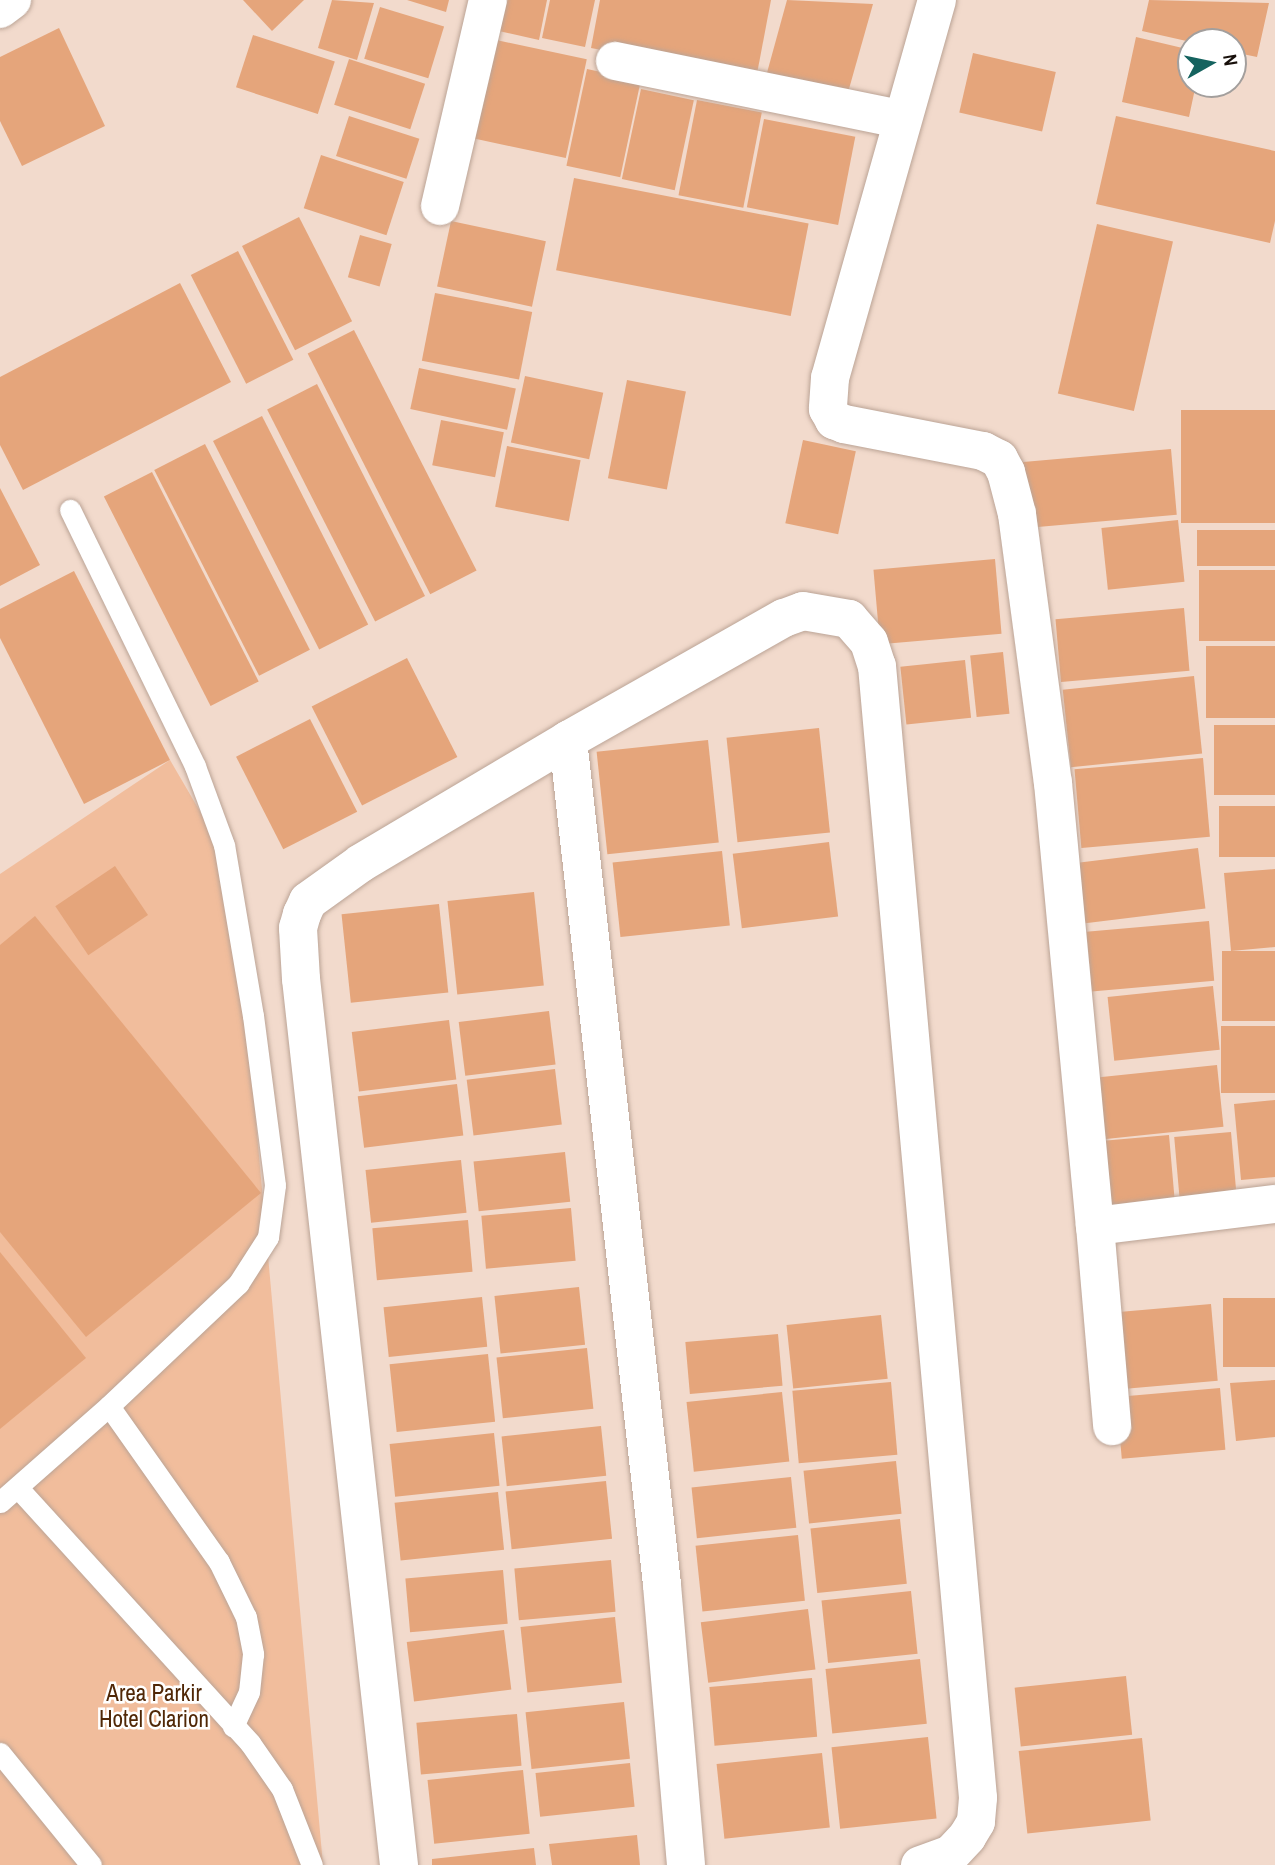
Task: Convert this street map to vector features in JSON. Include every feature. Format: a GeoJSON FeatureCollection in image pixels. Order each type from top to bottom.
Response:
{"type":"FeatureCollection","features":[{"type":"Feature","properties":{"kind":"street"},"geometry":{"type":"LineString","coordinates":[[0,9],[12,0]]}},
{"type":"Feature","properties":{"kind":"street"},"geometry":{"type":"LineString","coordinates":[[440,206],[488,0]]}},
{"type":"Feature","properties":{"kind":"street"},"geometry":{"type":"LineString","coordinates":[[937,0],[900,119],[830,378],[828,410],[834,420],[845,424],[983,451],[999,459],[1006,472],[1017,514],[1052,783],[1112,1426]]}},
{"type":"Feature","properties":{"kind":"street"},"geometry":{"type":"LineString","coordinates":[[615,61],[900,119]]}},
{"type":"Feature","properties":{"kind":"street"},"geometry":{"type":"LineString","coordinates":[[399,1865],[298,928],[308,901],[361,863],[568,740],[783,618],[803,611],[849,619],[869,642],[877,666],[978,1798],[976,1822],[967,1837],[951,1854],[920,1865]]}},
{"type":"Feature","properties":{"kind":"street"},"geometry":{"type":"LineString","coordinates":[[568,740],[661,1572],[686,1865]]}},
{"type":"Feature","properties":{"kind":"street"},"geometry":{"type":"LineString","coordinates":[[1095,1226],[1275,1204]]}},
{"type":"Feature","properties":{"kind":"lane"},"geometry":{"type":"LineString","coordinates":[[0,1502],[109,1406],[238,1284],[268,1237],[275,1185],[253,1016],[223,845],[195,766],[70,510]]}},
{"type":"Feature","properties":{"kind":"lane"},"geometry":{"type":"LineString","coordinates":[[109,1406],[219,1562],[246,1617],[253,1654],[249,1692],[233,1726]]}},
{"type":"Feature","properties":{"kind":"lane"},"geometry":{"type":"LineString","coordinates":[[18,1488],[233,1726],[282,1789],[312,1865]]}},
{"type":"Feature","properties":{"kind":"lane"},"geometry":{"type":"LineString","coordinates":[[0,1753],[91,1865]]}},
{"type":"Feature","properties":{"kind":"green space","name":"Area Parkir Hotel Clarion"},"geometry":{"type":"Polygon","coordinates":[[[170,760],[233,868],[323,1865],[0,1865],[0,874],[170,760]]]}},
{"type":"Feature","properties":{"kind":"building"},"geometry":{"type":"Polygon","coordinates":[[[243,0],[304,0],[272,31],[243,0]]]}},
{"type":"Feature","properties":{"kind":"building"},"geometry":{"type":"Polygon","coordinates":[[[332,0],[374,3],[357,60],[318,48],[332,0]]]}},
{"type":"Feature","properties":{"kind":"building"},"geometry":{"type":"Polygon","coordinates":[[[407,0],[449,0],[446,12],[407,0]]]}},
{"type":"Feature","properties":{"kind":"building"},"geometry":{"type":"Polygon","coordinates":[[[496,0],[547,0],[539,40],[490,29],[496,0]]]}},
{"type":"Feature","properties":{"kind":"building"},"geometry":{"type":"Polygon","coordinates":[[[550,0],[595,0],[585,47],[542,38],[550,0]]]}},
{"type":"Feature","properties":{"kind":"building"},"geometry":{"type":"Polygon","coordinates":[[[600,0],[771,0],[756,79],[591,48],[600,0]]]}},
{"type":"Feature","properties":{"kind":"building"},"geometry":{"type":"Polygon","coordinates":[[[787,0],[873,4],[845,103],[765,80],[787,0]]]}},
{"type":"Feature","properties":{"kind":"building"},"geometry":{"type":"Polygon","coordinates":[[[1149,0],[1269,3],[1257,57],[1247,55],[1247,28],[1177,28],[1177,39],[1142,31],[1149,0]]]}},
{"type":"Feature","properties":{"kind":"building"},"geometry":{"type":"Polygon","coordinates":[[[380,7],[444,27],[428,78],[364,59],[380,7]]]}},
{"type":"Feature","properties":{"kind":"building"},"geometry":{"type":"Polygon","coordinates":[[[59,28],[105,126],[22,166],[0,121],[0,57],[59,28]]]}},
{"type":"Feature","properties":{"kind":"building"},"geometry":{"type":"Polygon","coordinates":[[[253,35],[335,62],[318,114],[236,87],[253,35]]]}},
{"type":"Feature","properties":{"kind":"building"},"geometry":{"type":"Polygon","coordinates":[[[1136,37],[1177,47],[1177,98],[1193,98],[1189,117],[1122,102],[1136,37]]]}},
{"type":"Feature","properties":{"kind":"building"},"geometry":{"type":"Polygon","coordinates":[[[487,38],[587,59],[566,158],[466,137],[487,38]]]}},
{"type":"Feature","properties":{"kind":"building"},"geometry":{"type":"Polygon","coordinates":[[[973,53],[1056,72],[1042,132],[959,112],[973,53]]]}},
{"type":"Feature","properties":{"kind":"building"},"geometry":{"type":"Polygon","coordinates":[[[349,59],[425,84],[410,129],[334,105],[349,59]]]}},
{"type":"Feature","properties":{"kind":"building"},"geometry":{"type":"Polygon","coordinates":[[[587,69],[641,80],[620,177],[566,166],[587,69]]]}},
{"type":"Feature","properties":{"kind":"building"},"geometry":{"type":"Polygon","coordinates":[[[641,89],[694,100],[675,190],[622,179],[641,89]]]}},
{"type":"Feature","properties":{"kind":"building"},"geometry":{"type":"Polygon","coordinates":[[[697,100],[762,113],[743,208],[678,195],[697,100]]]}},
{"type":"Feature","properties":{"kind":"building"},"geometry":{"type":"Polygon","coordinates":[[[349,116],[419,139],[406,179],[336,156],[349,116]]]}},
{"type":"Feature","properties":{"kind":"building"},"geometry":{"type":"Polygon","coordinates":[[[1116,116],[1275,151],[1275,221],[1270,243],[1096,204],[1116,116]]]}},
{"type":"Feature","properties":{"kind":"building"},"geometry":{"type":"Polygon","coordinates":[[[764,119],[855,137],[838,225],[747,207],[764,119]]]}},
{"type":"Feature","properties":{"kind":"building"},"geometry":{"type":"Polygon","coordinates":[[[321,155],[404,182],[386,235],[304,208],[321,155]]]}},
{"type":"Feature","properties":{"kind":"building"},"geometry":{"type":"Polygon","coordinates":[[[574,178],[809,224],[791,316],[556,270],[574,178]]]}},
{"type":"Feature","properties":{"kind":"building"},"geometry":{"type":"Polygon","coordinates":[[[299,217],[352,321],[295,350],[242,246],[299,217]]]}},
{"type":"Feature","properties":{"kind":"building"},"geometry":{"type":"Polygon","coordinates":[[[451,221],[546,241],[532,307],[437,287],[451,221]]]}},
{"type":"Feature","properties":{"kind":"building"},"geometry":{"type":"Polygon","coordinates":[[[1097,224],[1173,242],[1134,411],[1058,394],[1097,224]]]}},
{"type":"Feature","properties":{"kind":"building"},"geometry":{"type":"Polygon","coordinates":[[[360,235],[392,244],[380,286],[348,277],[360,235]]]}},
{"type":"Feature","properties":{"kind":"building"},"geometry":{"type":"Polygon","coordinates":[[[238,251],[293,360],[246,384],[191,275],[238,251]]]}},
{"type":"Feature","properties":{"kind":"building"},"geometry":{"type":"Polygon","coordinates":[[[180,283],[231,382],[23,490],[0,445],[0,377],[180,283]]]}},
{"type":"Feature","properties":{"kind":"building"},"geometry":{"type":"Polygon","coordinates":[[[435,293],[532,312],[519,380],[422,361],[435,293]]]}},
{"type":"Feature","properties":{"kind":"building"},"geometry":{"type":"Polygon","coordinates":[[[354,330],[477,571],[430,594],[308,354],[354,330]]]}},
{"type":"Feature","properties":{"kind":"building"},"geometry":{"type":"Polygon","coordinates":[[[419,368],[516,389],[507,430],[410,409],[419,368]]]}},
{"type":"Feature","properties":{"kind":"building"},"geometry":{"type":"Polygon","coordinates":[[[525,376],[603,393],[589,459],[511,443],[525,376]]]}},
{"type":"Feature","properties":{"kind":"building"},"geometry":{"type":"Polygon","coordinates":[[[627,380],[686,391],[667,490],[608,478],[627,380]]]}},
{"type":"Feature","properties":{"kind":"building"},"geometry":{"type":"Polygon","coordinates":[[[317,384],[425,596],[375,621],[267,409],[317,384]]]}},
{"type":"Feature","properties":{"kind":"building"},"geometry":{"type":"Polygon","coordinates":[[[1181,410],[1275,410],[1275,523],[1181,523],[1181,410]]]}},
{"type":"Feature","properties":{"kind":"building"},"geometry":{"type":"Polygon","coordinates":[[[262,416],[368,624],[319,649],[213,441],[262,416]]]}},
{"type":"Feature","properties":{"kind":"building"},"geometry":{"type":"Polygon","coordinates":[[[441,420],[504,432],[495,477],[432,465],[441,420]]]}},
{"type":"Feature","properties":{"kind":"building"},"geometry":{"type":"Polygon","coordinates":[[[803,440],[856,451],[838,534],[785,523],[803,440]]]}},
{"type":"Feature","properties":{"kind":"building"},"geometry":{"type":"Polygon","coordinates":[[[205,444],[310,650],[259,676],[154,470],[205,444]]]}},
{"type":"Feature","properties":{"kind":"building"},"geometry":{"type":"Polygon","coordinates":[[[507,446],[581,460],[569,521],[495,507],[507,446]]]}},
{"type":"Feature","properties":{"kind":"building"},"geometry":{"type":"Polygon","coordinates":[[[1171,449],[1177,515],[1026,528],[1021,462],[1171,449]]]}},
{"type":"Feature","properties":{"kind":"building"},"geometry":{"type":"Polygon","coordinates":[[[152,472],[259,681],[211,706],[104,497],[152,472]]]}},
{"type":"Feature","properties":{"kind":"building"},"geometry":{"type":"Polygon","coordinates":[[[0,488],[40,565],[0,586],[0,488]]]}},
{"type":"Feature","properties":{"kind":"building"},"geometry":{"type":"Polygon","coordinates":[[[1178,520],[1184,582],[1108,590],[1101,528],[1178,520]]]}},
{"type":"Feature","properties":{"kind":"building"},"geometry":{"type":"Polygon","coordinates":[[[1197,530],[1275,530],[1275,566],[1197,566],[1197,530]]]}},
{"type":"Feature","properties":{"kind":"building"},"geometry":{"type":"Polygon","coordinates":[[[995,559],[1002,634],[880,644],[873,570],[995,559]]]}},
{"type":"Feature","properties":{"kind":"building"},"geometry":{"type":"Polygon","coordinates":[[[1199,570],[1275,570],[1275,641],[1199,641],[1199,570]]]}},
{"type":"Feature","properties":{"kind":"building"},"geometry":{"type":"Polygon","coordinates":[[[74,571],[170,760],[84,804],[0,638],[0,609],[74,571]]]}},
{"type":"Feature","properties":{"kind":"building"},"geometry":{"type":"Polygon","coordinates":[[[1184,608],[1189,671],[1061,682],[1055,619],[1184,608]]]}},
{"type":"Feature","properties":{"kind":"building"},"geometry":{"type":"Polygon","coordinates":[[[1206,646],[1275,646],[1275,718],[1206,718],[1206,646]]]}},
{"type":"Feature","properties":{"kind":"building"},"geometry":{"type":"Polygon","coordinates":[[[1003,652],[1009,714],[977,717],[970,655],[1003,652]]]}},
{"type":"Feature","properties":{"kind":"building"},"geometry":{"type":"Polygon","coordinates":[[[407,658],[457,757],[362,805],[312,707],[407,658]]]}},
{"type":"Feature","properties":{"kind":"building"},"geometry":{"type":"Polygon","coordinates":[[[965,660],[971,718],[906,724],[900,667],[965,660]]]}},
{"type":"Feature","properties":{"kind":"building"},"geometry":{"type":"Polygon","coordinates":[[[1194,676],[1202,754],[1071,767],[1063,690],[1194,676]]]}},
{"type":"Feature","properties":{"kind":"building"},"geometry":{"type":"Polygon","coordinates":[[[310,719],[357,812],[283,849],[236,757],[310,719]]]}},
{"type":"Feature","properties":{"kind":"building"},"geometry":{"type":"Polygon","coordinates":[[[1214,725],[1275,725],[1275,795],[1214,795],[1214,725]]]}},
{"type":"Feature","properties":{"kind":"building"},"geometry":{"type":"Polygon","coordinates":[[[819,728],[830,832],[737,842],[727,738],[819,728]]]}},
{"type":"Feature","properties":{"kind":"building"},"geometry":{"type":"Polygon","coordinates":[[[708,740],[719,842],[607,854],[597,752],[708,740]]]}},
{"type":"Feature","properties":{"kind":"building"},"geometry":{"type":"Polygon","coordinates":[[[1203,758],[1210,837],[1081,848],[1074,769],[1203,758]]]}},
{"type":"Feature","properties":{"kind":"building"},"geometry":{"type":"Polygon","coordinates":[[[1219,806],[1275,806],[1275,857],[1219,857],[1219,806]]]}},
{"type":"Feature","properties":{"kind":"building"},"geometry":{"type":"Polygon","coordinates":[[[829,842],[838,916],[742,928],[733,854],[829,842]]]}},
{"type":"Feature","properties":{"kind":"building"},"geometry":{"type":"Polygon","coordinates":[[[1198,848],[1205,909],[1085,923],[1078,863],[1198,848]]]}},
{"type":"Feature","properties":{"kind":"building"},"geometry":{"type":"Polygon","coordinates":[[[722,851],[730,926],[620,937],[613,862],[722,851]]]}},
{"type":"Feature","properties":{"kind":"building"},"geometry":{"type":"Polygon","coordinates":[[[115,866],[148,915],[88,955],[55,906],[115,866]]]}},
{"type":"Feature","properties":{"kind":"building"},"geometry":{"type":"Polygon","coordinates":[[[1275,869],[1275,947],[1231,951],[1224,873],[1275,869]]]}},
{"type":"Feature","properties":{"kind":"building"},"geometry":{"type":"Polygon","coordinates":[[[534,892],[544,985],[457,995],[447,901],[534,892]]]}},
{"type":"Feature","properties":{"kind":"building"},"geometry":{"type":"Polygon","coordinates":[[[439,904],[448,993],[351,1003],[342,914],[439,904]]]}},
{"type":"Feature","properties":{"kind":"building"},"geometry":{"type":"Polygon","coordinates":[[[35,916],[261,1193],[86,1337],[0,1232],[0,945],[35,916]]]}},
{"type":"Feature","properties":{"kind":"building"},"geometry":{"type":"Polygon","coordinates":[[[1209,921],[1214,981],[1092,991],[1086,932],[1209,921]]]}},
{"type":"Feature","properties":{"kind":"building"},"geometry":{"type":"Polygon","coordinates":[[[1222,951],[1275,951],[1275,1021],[1222,1021],[1222,951]]]}},
{"type":"Feature","properties":{"kind":"building"},"geometry":{"type":"Polygon","coordinates":[[[1213,986],[1220,1050],[1114,1061],[1108,997],[1213,986]]]}},
{"type":"Feature","properties":{"kind":"building"},"geometry":{"type":"Polygon","coordinates":[[[549,1011],[556,1065],[465,1076],[459,1022],[549,1011]]]}},
{"type":"Feature","properties":{"kind":"building"},"geometry":{"type":"Polygon","coordinates":[[[449,1020],[456,1080],[359,1091],[352,1032],[449,1020]]]}},
{"type":"Feature","properties":{"kind":"building"},"geometry":{"type":"Polygon","coordinates":[[[1221,1026],[1275,1026],[1275,1093],[1221,1093],[1221,1026]]]}},
{"type":"Feature","properties":{"kind":"building"},"geometry":{"type":"Polygon","coordinates":[[[1217,1065],[1223,1127],[1101,1140],[1095,1078],[1217,1065]]]}},
{"type":"Feature","properties":{"kind":"building"},"geometry":{"type":"Polygon","coordinates":[[[555,1069],[562,1125],[473,1135],[467,1080],[555,1069]]]}},
{"type":"Feature","properties":{"kind":"building"},"geometry":{"type":"Polygon","coordinates":[[[457,1084],[463,1136],[364,1148],[358,1096],[457,1084]]]}},
{"type":"Feature","properties":{"kind":"building"},"geometry":{"type":"Polygon","coordinates":[[[1275,1100],[1275,1177],[1241,1180],[1234,1104],[1275,1100]]]}},
{"type":"Feature","properties":{"kind":"building"},"geometry":{"type":"Polygon","coordinates":[[[1231,1132],[1236,1195],[1180,1200],[1174,1137],[1231,1132]]]}},
{"type":"Feature","properties":{"kind":"building"},"geometry":{"type":"Polygon","coordinates":[[[1169,1135],[1176,1210],[1108,1216],[1101,1141],[1169,1135]]]}},
{"type":"Feature","properties":{"kind":"building"},"geometry":{"type":"Polygon","coordinates":[[[565,1152],[570,1202],[479,1211],[474,1162],[565,1152]]]}},
{"type":"Feature","properties":{"kind":"building"},"geometry":{"type":"Polygon","coordinates":[[[461,1160],[467,1213],[371,1223],[366,1170],[461,1160]]]}},
{"type":"Feature","properties":{"kind":"building"},"geometry":{"type":"Polygon","coordinates":[[[571,1208],[576,1261],[486,1269],[481,1216],[571,1208]]]}},
{"type":"Feature","properties":{"kind":"building"},"geometry":{"type":"Polygon","coordinates":[[[468,1220],[473,1272],[377,1280],[372,1228],[468,1220]]]}},
{"type":"Feature","properties":{"kind":"building"},"geometry":{"type":"Polygon","coordinates":[[[0,1252],[86,1358],[0,1429],[0,1252]]]}},
{"type":"Feature","properties":{"kind":"building"},"geometry":{"type":"Polygon","coordinates":[[[579,1287],[585,1345],[501,1354],[494,1296],[579,1287]]]}},
{"type":"Feature","properties":{"kind":"building"},"geometry":{"type":"Polygon","coordinates":[[[482,1297],[487,1347],[389,1357],[384,1307],[482,1297]]]}},
{"type":"Feature","properties":{"kind":"building"},"geometry":{"type":"Polygon","coordinates":[[[1223,1298],[1275,1298],[1275,1367],[1223,1367],[1223,1298]]]}},
{"type":"Feature","properties":{"kind":"building"},"geometry":{"type":"Polygon","coordinates":[[[1211,1304],[1218,1381],[1120,1389],[1113,1313],[1211,1304]]]}},
{"type":"Feature","properties":{"kind":"building"},"geometry":{"type":"Polygon","coordinates":[[[881,1315],[888,1379],[793,1389],[787,1325],[881,1315]]]}},
{"type":"Feature","properties":{"kind":"building"},"geometry":{"type":"Polygon","coordinates":[[[778,1334],[783,1386],[690,1394],[685,1342],[778,1334]]]}},
{"type":"Feature","properties":{"kind":"building"},"geometry":{"type":"Polygon","coordinates":[[[587,1348],[593,1409],[503,1418],[496,1358],[587,1348]]]}},
{"type":"Feature","properties":{"kind":"building"},"geometry":{"type":"Polygon","coordinates":[[[488,1354],[495,1422],[397,1432],[390,1364],[488,1354]]]}},
{"type":"Feature","properties":{"kind":"building"},"geometry":{"type":"Polygon","coordinates":[[[1275,1380],[1275,1437],[1236,1441],[1230,1383],[1275,1380]]]}},
{"type":"Feature","properties":{"kind":"building"},"geometry":{"type":"Polygon","coordinates":[[[891,1382],[897,1455],[799,1463],[792,1391],[891,1382]]]}},
{"type":"Feature","properties":{"kind":"building"},"geometry":{"type":"Polygon","coordinates":[[[1220,1388],[1225,1450],[1122,1459],[1116,1397],[1220,1388]]]}},
{"type":"Feature","properties":{"kind":"building"},"geometry":{"type":"Polygon","coordinates":[[[782,1392],[789,1462],[694,1472],[687,1402],[782,1392]]]}},
{"type":"Feature","properties":{"kind":"building"},"geometry":{"type":"Polygon","coordinates":[[[601,1426],[606,1476],[507,1486],[502,1436],[601,1426]]]}},
{"type":"Feature","properties":{"kind":"building"},"geometry":{"type":"Polygon","coordinates":[[[494,1433],[500,1486],[395,1497],[390,1444],[494,1433]]]}},
{"type":"Feature","properties":{"kind":"building"},"geometry":{"type":"Polygon","coordinates":[[[896,1461],[902,1514],[809,1523],[804,1471],[896,1461]]]}},
{"type":"Feature","properties":{"kind":"building"},"geometry":{"type":"Polygon","coordinates":[[[791,1477],[796,1528],[697,1538],[692,1487],[791,1477]]]}},
{"type":"Feature","properties":{"kind":"building"},"geometry":{"type":"Polygon","coordinates":[[[606,1481],[612,1539],[512,1549],[506,1492],[606,1481]]]}},
{"type":"Feature","properties":{"kind":"building"},"geometry":{"type":"Polygon","coordinates":[[[498,1492],[504,1550],[401,1561],[395,1503],[498,1492]]]}},
{"type":"Feature","properties":{"kind":"building"},"geometry":{"type":"Polygon","coordinates":[[[900,1519],[907,1584],[817,1593],[810,1528],[900,1519]]]}},
{"type":"Feature","properties":{"kind":"building"},"geometry":{"type":"Polygon","coordinates":[[[798,1535],[805,1601],[702,1611],[696,1546],[798,1535]]]}},
{"type":"Feature","properties":{"kind":"building"},"geometry":{"type":"Polygon","coordinates":[[[611,1560],[616,1612],[519,1620],[514,1568],[611,1560]]]}},
{"type":"Feature","properties":{"kind":"building"},"geometry":{"type":"Polygon","coordinates":[[[503,1570],[508,1624],[410,1632],[405,1579],[503,1570]]]}},
{"type":"Feature","properties":{"kind":"building"},"geometry":{"type":"Polygon","coordinates":[[[911,1591],[918,1654],[828,1663],[821,1600],[911,1591]]]}},
{"type":"Feature","properties":{"kind":"building"},"geometry":{"type":"Polygon","coordinates":[[[808,1609],[815,1670],[708,1683],[701,1622],[808,1609]]]}},
{"type":"Feature","properties":{"kind":"building"},"geometry":{"type":"Polygon","coordinates":[[[615,1617],[622,1683],[527,1693],[521,1627],[615,1617]]]}},
{"type":"Feature","properties":{"kind":"building"},"geometry":{"type":"Polygon","coordinates":[[[504,1630],[511,1690],[414,1701],[407,1642],[504,1630]]]}},
{"type":"Feature","properties":{"kind":"building"},"geometry":{"type":"Polygon","coordinates":[[[920,1659],[927,1724],[832,1734],[826,1669],[920,1659]]]}},
{"type":"Feature","properties":{"kind":"building"},"geometry":{"type":"Polygon","coordinates":[[[1126,1676],[1132,1735],[1021,1746],[1015,1688],[1126,1676]]]}},
{"type":"Feature","properties":{"kind":"building"},"geometry":{"type":"Polygon","coordinates":[[[812,1678],[817,1737],[715,1746],[709,1687],[812,1678]]]}},
{"type":"Feature","properties":{"kind":"building"},"geometry":{"type":"Polygon","coordinates":[[[624,1702],[630,1759],[532,1769],[526,1712],[624,1702]]]}},
{"type":"Feature","properties":{"kind":"building"},"geometry":{"type":"Polygon","coordinates":[[[517,1714],[522,1766],[421,1775],[416,1723],[517,1714]]]}},
{"type":"Feature","properties":{"kind":"building"},"geometry":{"type":"Polygon","coordinates":[[[928,1737],[937,1819],[840,1829],[832,1747],[928,1737]]]}},
{"type":"Feature","properties":{"kind":"building"},"geometry":{"type":"Polygon","coordinates":[[[1142,1738],[1151,1821],[1027,1834],[1019,1751],[1142,1738]]]}},
{"type":"Feature","properties":{"kind":"building"},"geometry":{"type":"Polygon","coordinates":[[[822,1753],[830,1828],[724,1839],[717,1764],[822,1753]]]}},
{"type":"Feature","properties":{"kind":"building"},"geometry":{"type":"Polygon","coordinates":[[[630,1763],[635,1807],[540,1817],[536,1773],[630,1763]]]}},
{"type":"Feature","properties":{"kind":"building"},"geometry":{"type":"Polygon","coordinates":[[[523,1770],[530,1834],[434,1844],[428,1780],[523,1770]]]}},
{"type":"Feature","properties":{"kind":"building"},"geometry":{"type":"Polygon","coordinates":[[[637,1835],[640,1865],[552,1865],[549,1844],[637,1835]]]}},
{"type":"Feature","properties":{"kind":"building"},"geometry":{"type":"Polygon","coordinates":[[[534,1848],[536,1865],[432,1865],[432,1859],[534,1848]]]}}]}
